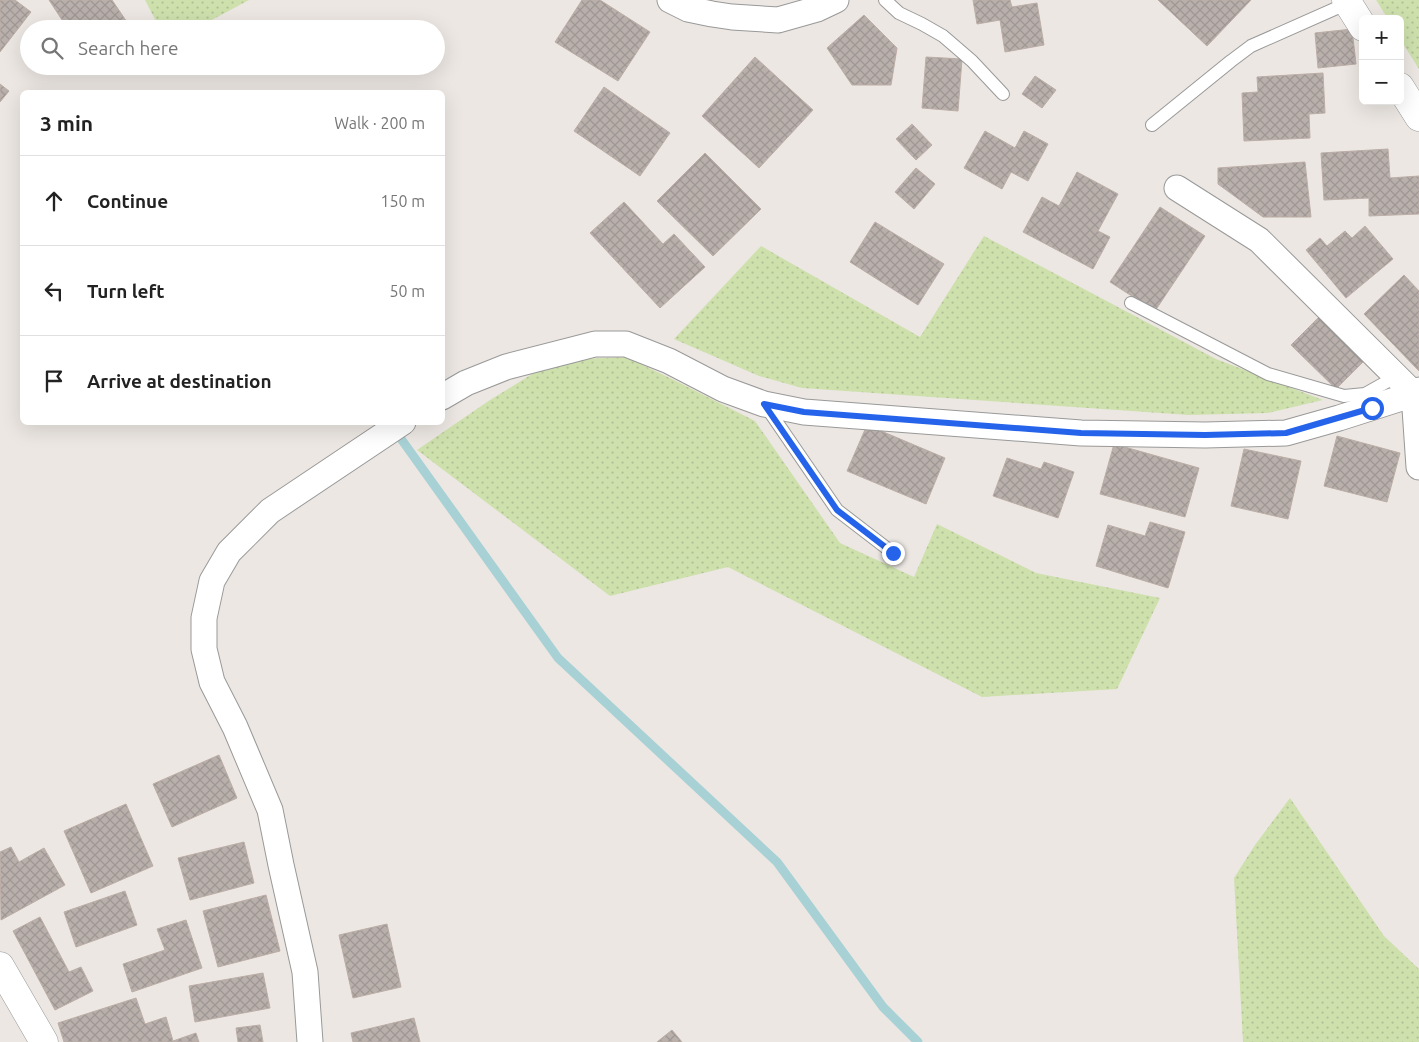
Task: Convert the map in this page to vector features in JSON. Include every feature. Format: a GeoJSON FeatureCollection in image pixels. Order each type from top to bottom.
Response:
{"type":"FeatureCollection","features":[{"type":"Feature","properties":{"kind":"street"},"geometry":{"type":"LineString","coordinates":[[670,0],[688,9],[706,7],[732,17],[778,20],[817,9],[836,0]]}},
{"type":"Feature","properties":{"kind":"street"},"geometry":{"type":"LineString","coordinates":[[1347,1],[1359,20]]}},
{"type":"Feature","properties":{"kind":"street"},"geometry":{"type":"LineString","coordinates":[[1404,93],[1419,117]]}},
{"type":"Feature","properties":{"kind":"street"},"geometry":{"type":"LineString","coordinates":[[1177,188],[1260,240],[1410,387],[1419,466]]}},
{"type":"Feature","properties":{"kind":"street"},"geometry":{"type":"LineString","coordinates":[[445,395],[466,383],[506,367],[595,344],[626,344],[669,361],[723,390],[764,404],[804,412],[1071,432],[1205,435],[1286,433],[1339,418],[1410,387]]}},
{"type":"Feature","properties":{"kind":"street"},"geometry":{"type":"LineString","coordinates":[[310,1042],[305,972],[270,810],[235,727],[212,682],[204,649],[204,618],[212,581],[228,552],[270,511],[399,425]]}},
{"type":"Feature","properties":{"kind":"street"},"geometry":{"type":"LineString","coordinates":[[0,966],[44,1042]]}},
{"type":"Feature","properties":{"kind":"lane"},"geometry":{"type":"LineString","coordinates":[[885,0],[899,13],[943,36],[972,61],[1003,94]]}},
{"type":"Feature","properties":{"kind":"lane"},"geometry":{"type":"LineString","coordinates":[[1152,125],[1251,46],[1347,1]]}},
{"type":"Feature","properties":{"kind":"lane"},"geometry":{"type":"LineString","coordinates":[[1131,303],[1268,374],[1344,396],[1410,387]]}},
{"type":"Feature","properties":{"kind":"lane"},"geometry":{"type":"LineString","coordinates":[[764,404],[837,510],[893,553]]}},
{"type":"Feature","properties":{"kind":"green space"},"geometry":{"type":"Polygon","coordinates":[[[145,0],[249,0],[212,20],[155,20],[145,0]]]}},
{"type":"Feature","properties":{"kind":"green space"},"geometry":{"type":"Polygon","coordinates":[[[1376,0],[1419,0],[1419,69],[1404,45],[1404,15],[1385,15],[1376,0]]]}},
{"type":"Feature","properties":{"kind":"green space"},"geometry":{"type":"Polygon","coordinates":[[[984,236],[1216,359],[1323,400],[1268,413],[1189,415],[802,388],[759,376],[674,339],[761,246],[920,337],[984,236]]]}},
{"type":"Feature","properties":{"kind":"green space"},"geometry":{"type":"Polygon","coordinates":[[[626,357],[755,421],[840,543],[914,577],[937,524],[1036,573],[1160,598],[1117,689],[982,697],[728,567],[610,596],[417,450],[490,400],[537,371],[583,359],[626,357]]]}},
{"type":"Feature","properties":{"kind":"green space"},"geometry":{"type":"Polygon","coordinates":[[[1290,798],[1384,936],[1419,969],[1419,1042],[1243,1042],[1234,878],[1255,845],[1290,798]]]}},
{"type":"Feature","properties":{"kind":"building"},"geometry":{"type":"Polygon","coordinates":[[[0,0],[15,0],[31,12],[25,20],[20,20],[20,26],[0,52],[0,0]]]}},
{"type":"Feature","properties":{"kind":"building"},"geometry":{"type":"Polygon","coordinates":[[[49,0],[112,0],[126,20],[62,20],[49,0]]]}},
{"type":"Feature","properties":{"kind":"building"},"geometry":{"type":"Polygon","coordinates":[[[582,0],[600,0],[650,32],[618,81],[555,42],[582,0]]]}},
{"type":"Feature","properties":{"kind":"building"},"geometry":{"type":"Polygon","coordinates":[[[973,0],[1010,0],[1012,7],[1037,3],[1044,45],[1005,52],[1000,20],[977,24],[973,0]]]}},
{"type":"Feature","properties":{"kind":"building"},"geometry":{"type":"Polygon","coordinates":[[[1158,0],[1251,0],[1207,46],[1158,0]]]}},
{"type":"Feature","properties":{"kind":"building"},"geometry":{"type":"Polygon","coordinates":[[[864,15],[897,48],[891,85],[852,85],[827,48],[864,15]]]}},
{"type":"Feature","properties":{"kind":"building"},"geometry":{"type":"Polygon","coordinates":[[[1352,29],[1356,64],[1318,68],[1315,33],[1352,29]]]}},
{"type":"Feature","properties":{"kind":"building"},"geometry":{"type":"Polygon","coordinates":[[[755,57],[813,110],[759,168],[702,116],[755,57]]]}},
{"type":"Feature","properties":{"kind":"building"},"geometry":{"type":"Polygon","coordinates":[[[926,57],[962,59],[958,111],[922,108],[926,57]]]}},
{"type":"Feature","properties":{"kind":"building"},"geometry":{"type":"Polygon","coordinates":[[[1323,73],[1325,113],[1309,114],[1310,138],[1244,141],[1242,93],[1258,92],[1257,77],[1323,73]]]}},
{"type":"Feature","properties":{"kind":"building"},"geometry":{"type":"Polygon","coordinates":[[[1035,76],[1056,90],[1042,108],[1022,94],[1035,76]]]}},
{"type":"Feature","properties":{"kind":"building"},"geometry":{"type":"Polygon","coordinates":[[[0,84],[9,91],[0,102],[0,84]]]}},
{"type":"Feature","properties":{"kind":"building"},"geometry":{"type":"Polygon","coordinates":[[[604,87],[670,133],[640,176],[574,131],[604,87]]]}},
{"type":"Feature","properties":{"kind":"building"},"geometry":{"type":"Polygon","coordinates":[[[912,124],[932,145],[916,160],[896,139],[912,124]]]}},
{"type":"Feature","properties":{"kind":"building"},"geometry":{"type":"Polygon","coordinates":[[[985,131],[1015,148],[1024,131],[1048,144],[1028,181],[1011,172],[1002,189],[964,168],[985,131]]]}},
{"type":"Feature","properties":{"kind":"building"},"geometry":{"type":"Polygon","coordinates":[[[1388,149],[1390,178],[1419,176],[1419,214],[1369,216],[1369,198],[1324,200],[1321,153],[1388,149]]]}},
{"type":"Feature","properties":{"kind":"building"},"geometry":{"type":"Polygon","coordinates":[[[705,153],[761,209],[713,256],[657,201],[705,153]]]}},
{"type":"Feature","properties":{"kind":"building"},"geometry":{"type":"Polygon","coordinates":[[[1305,162],[1311,217],[1263,217],[1218,184],[1218,168],[1305,162]]]}},
{"type":"Feature","properties":{"kind":"building"},"geometry":{"type":"Polygon","coordinates":[[[916,168],[935,184],[914,209],[895,192],[916,168]]]}},
{"type":"Feature","properties":{"kind":"building"},"geometry":{"type":"Polygon","coordinates":[[[1077,172],[1118,194],[1098,231],[1110,237],[1093,269],[1023,232],[1042,197],[1059,206],[1077,172]]]}},
{"type":"Feature","properties":{"kind":"building"},"geometry":{"type":"Polygon","coordinates":[[[624,202],[663,244],[674,234],[705,267],[660,308],[590,233],[624,202]]]}},
{"type":"Feature","properties":{"kind":"building"},"geometry":{"type":"Polygon","coordinates":[[[1160,207],[1205,236],[1155,311],[1110,282],[1160,207]]]}},
{"type":"Feature","properties":{"kind":"building"},"geometry":{"type":"Polygon","coordinates":[[[875,222],[944,264],[918,305],[850,262],[875,222]]]}},
{"type":"Feature","properties":{"kind":"building"},"geometry":{"type":"Polygon","coordinates":[[[1365,226],[1393,259],[1346,298],[1306,250],[1320,238],[1327,246],[1345,231],[1352,238],[1365,226]]]}},
{"type":"Feature","properties":{"kind":"building"},"geometry":{"type":"Polygon","coordinates":[[[1404,275],[1419,291],[1419,371],[1364,314],[1404,275]]]}},
{"type":"Feature","properties":{"kind":"building"},"geometry":{"type":"Polygon","coordinates":[[[1319,317],[1364,361],[1336,389],[1291,345],[1319,317]]]}},
{"type":"Feature","properties":{"kind":"building"},"geometry":{"type":"Polygon","coordinates":[[[867,425],[945,458],[926,504],[847,471],[867,425]]]}},
{"type":"Feature","properties":{"kind":"building"},"geometry":{"type":"Polygon","coordinates":[[[1337,436],[1400,453],[1387,502],[1324,486],[1337,436]]]}},
{"type":"Feature","properties":{"kind":"building"},"geometry":{"type":"Polygon","coordinates":[[[1114,444],[1199,468],[1185,517],[1100,494],[1114,444]]]}},
{"type":"Feature","properties":{"kind":"building"},"geometry":{"type":"Polygon","coordinates":[[[1244,449],[1301,461],[1288,519],[1231,506],[1244,449]]]}},
{"type":"Feature","properties":{"kind":"building"},"geometry":{"type":"Polygon","coordinates":[[[1007,458],[1041,469],[1044,462],[1074,472],[1058,518],[993,496],[1007,458]]]}},
{"type":"Feature","properties":{"kind":"building"},"geometry":{"type":"Polygon","coordinates":[[[1150,522],[1185,532],[1168,588],[1096,566],[1108,525],[1145,536],[1150,522]]]}},
{"type":"Feature","properties":{"kind":"building"},"geometry":{"type":"Polygon","coordinates":[[[219,755],[237,798],[172,827],[153,784],[219,755]]]}},
{"type":"Feature","properties":{"kind":"building"},"geometry":{"type":"Polygon","coordinates":[[[126,804],[153,866],[91,893],[64,831],[126,804]]]}},
{"type":"Feature","properties":{"kind":"building"},"geometry":{"type":"Polygon","coordinates":[[[244,842],[254,883],[190,900],[178,858],[244,842]]]}},
{"type":"Feature","properties":{"kind":"building"},"geometry":{"type":"Polygon","coordinates":[[[11,847],[19,862],[44,848],[65,885],[1,920],[0,852],[11,847]]]}},
{"type":"Feature","properties":{"kind":"building"},"geometry":{"type":"Polygon","coordinates":[[[125,891],[137,925],[76,947],[64,912],[125,891]]]}},
{"type":"Feature","properties":{"kind":"building"},"geometry":{"type":"Polygon","coordinates":[[[266,895],[280,951],[218,967],[203,911],[266,895]]]}},
{"type":"Feature","properties":{"kind":"building"},"geometry":{"type":"Polygon","coordinates":[[[40,917],[69,972],[81,967],[93,991],[55,1010],[13,931],[40,917]]]}},
{"type":"Feature","properties":{"kind":"building"},"geometry":{"type":"Polygon","coordinates":[[[186,920],[202,968],[132,992],[123,964],[165,950],[157,929],[186,920]]]}},
{"type":"Feature","properties":{"kind":"building"},"geometry":{"type":"Polygon","coordinates":[[[387,924],[401,987],[353,998],[339,935],[387,924]]]}},
{"type":"Feature","properties":{"kind":"building"},"geometry":{"type":"Polygon","coordinates":[[[263,973],[270,1008],[195,1022],[189,986],[263,973]]]}},
{"type":"Feature","properties":{"kind":"building"},"geometry":{"type":"Polygon","coordinates":[[[136,998],[145,1024],[166,1017],[173,1041],[196,1033],[199,1042],[64,1042],[58,1023],[136,998]]]}},
{"type":"Feature","properties":{"kind":"building"},"geometry":{"type":"Polygon","coordinates":[[[414,1018],[420,1042],[353,1042],[351,1033],[414,1018]]]}},
{"type":"Feature","properties":{"kind":"building"},"geometry":{"type":"Polygon","coordinates":[[[260,1025],[263,1042],[238,1042],[236,1028],[260,1025]]]}},
{"type":"Feature","properties":{"kind":"building"},"geometry":{"type":"Polygon","coordinates":[[[672,1030],[682,1042],[657,1042],[672,1030]]]}},
{"type":"Feature","properties":{"kind":"waterway"},"geometry":{"type":"LineString","coordinates":[[394,429],[558,658],[777,862],[883,1007],[918,1042]]}},
{"type":"Feature","properties":{"kind":"route"},"geometry":{"type":"LineString","coordinates":[[893,553],[837,510],[764,404],[804,412],[1081,433],[1205,435],[1286,433],[1372,408]]}}]}
